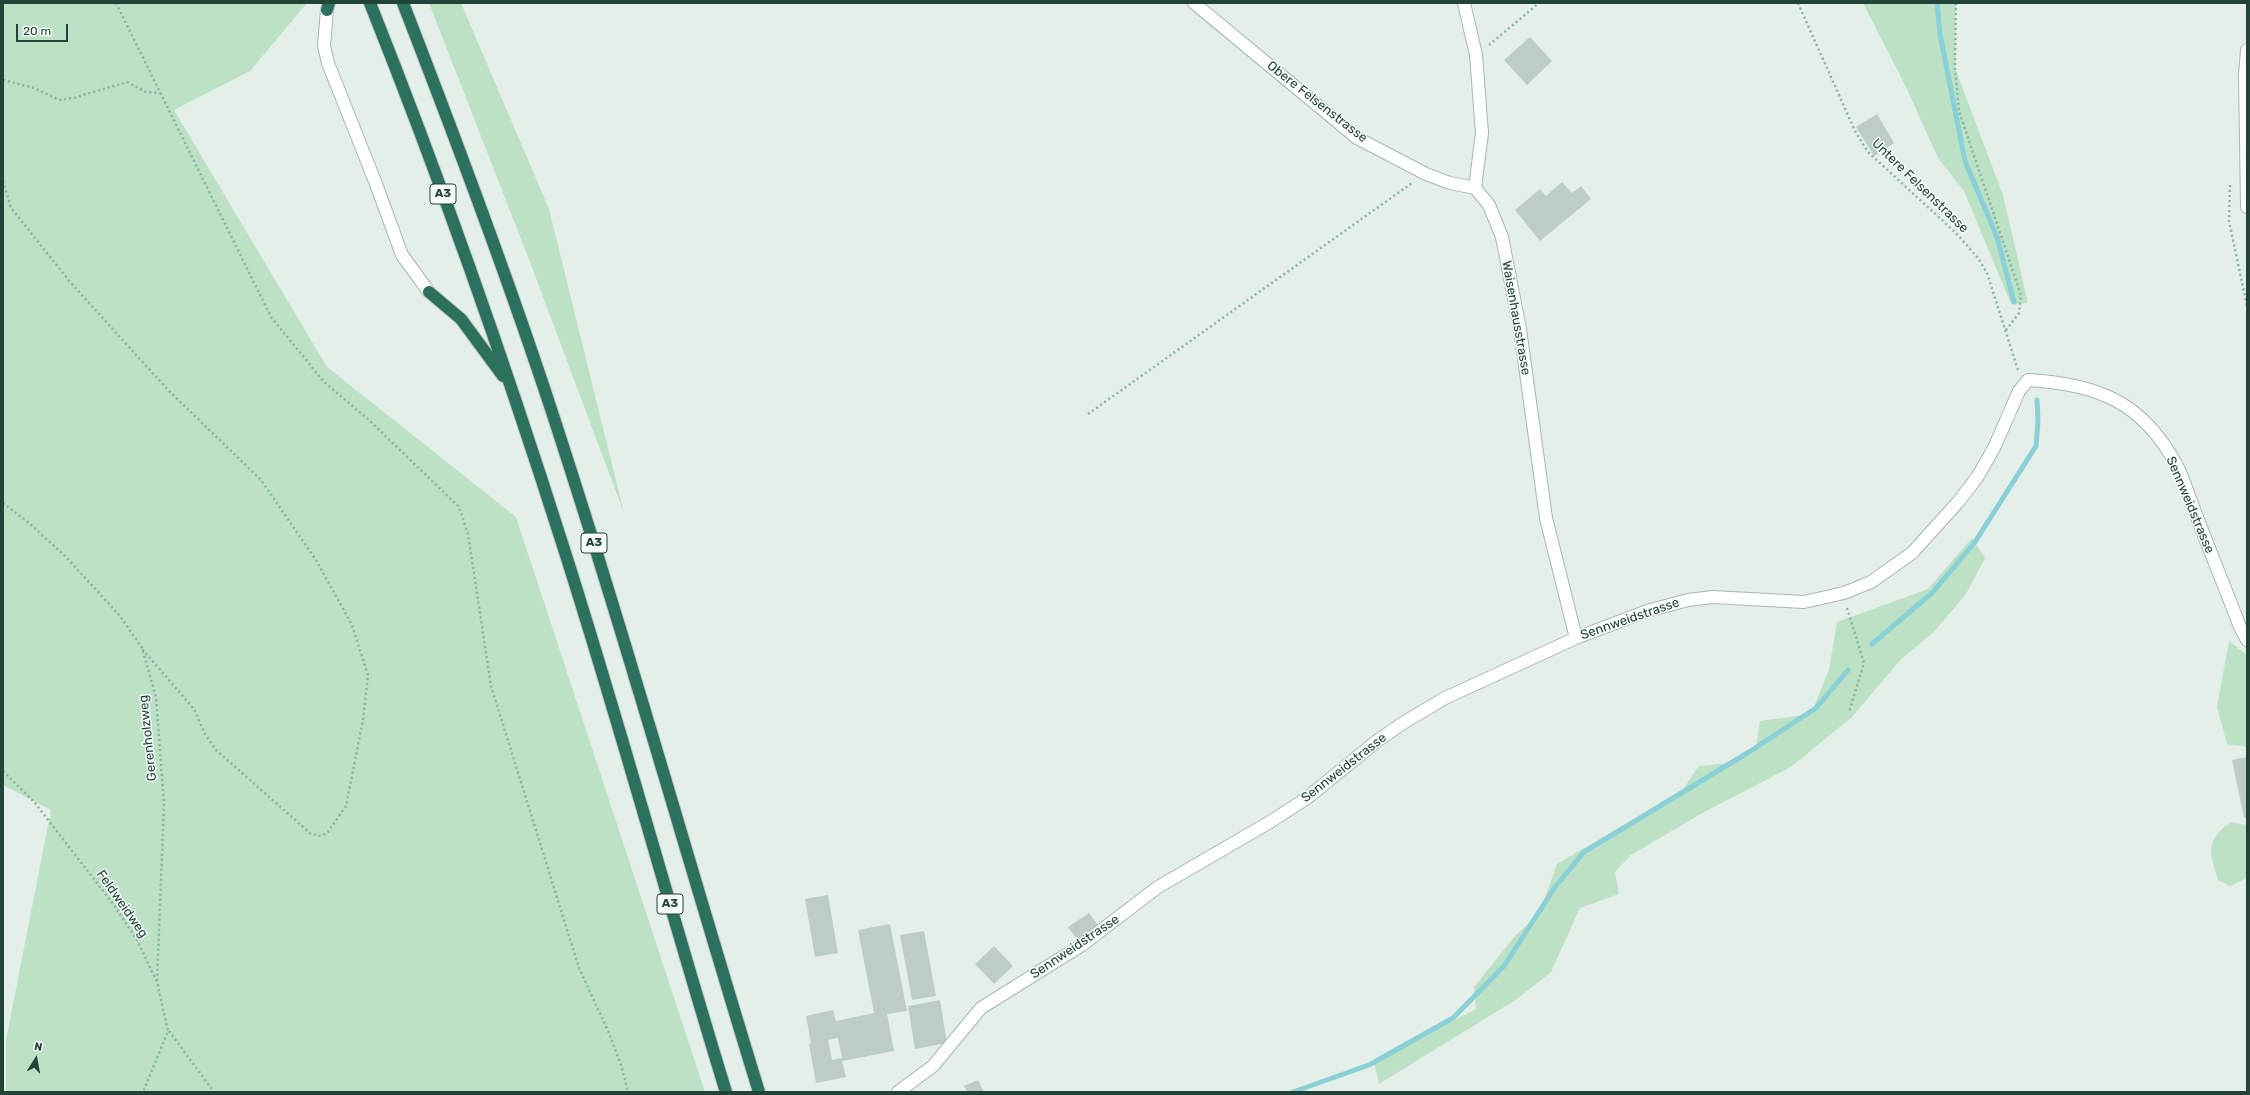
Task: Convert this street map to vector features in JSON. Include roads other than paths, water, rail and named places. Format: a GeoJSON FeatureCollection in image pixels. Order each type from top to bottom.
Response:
{"type":"FeatureCollection","features":[{"type":"Feature","properties":{"kind":"highway","name":"A3"},"geometry":{"type":"LineString","coordinates":[[370,3],[409,101],[511,387],[603,677],[726,1092]]}},
{"type":"Feature","properties":{"kind":"highway","name":"A3"},"geometry":{"type":"LineString","coordinates":[[403,3],[489,229],[551,407],[643,703],[759,1092]]}},
{"type":"Feature","properties":{"kind":"highway"},"geometry":{"type":"LineString","coordinates":[[429,292],[461,319],[511,387]]}},
{"type":"Feature","properties":{"kind":"street","name":"Obere Felsenstrasse"},"geometry":{"type":"LineString","coordinates":[[1194,3],[1357,138],[1426,174],[1450,183],[1475,188]]}},
{"type":"Feature","properties":{"kind":"street"},"geometry":{"type":"LineString","coordinates":[[1464,3],[1476,55],[1482,133],[1475,188]]}},
{"type":"Feature","properties":{"kind":"street"},"geometry":{"type":"LineString","coordinates":[[328,6],[324,46],[328,63],[402,256],[429,292]]}},
{"type":"Feature","properties":{"kind":"street"},"geometry":{"type":"LineString","coordinates":[[2247,50],[2245,75],[2247,207]]}},
{"type":"Feature","properties":{"kind":"street","name":"Waisenhausstrasse"},"geometry":{"type":"LineString","coordinates":[[1475,188],[1489,206],[1502,237],[1520,329],[1546,518],[1576,638]]}},
{"type":"Feature","properties":{"kind":"street","name":"Sennweidstrasse"},"geometry":{"type":"LineString","coordinates":[[898,1092],[933,1066],[981,1008],[1082,945],[1158,887],[1270,822],[1307,798],[1403,723],[1452,695],[1576,638],[1647,611],[1688,600],[1713,597],[1804,602],[1844,593],[1871,582],[1912,553],[1931,533],[1978,476],[1994,448],[2019,391],[2028,380],[2070,384],[2092,389],[2112,398],[2143,419],[2158,434],[2177,467],[2240,627],[2247,640]]}},
{"type":"Feature","properties":{"kind":"waterway"},"geometry":{"type":"LineString","coordinates":[[1937,3],[1940,34],[1965,161],[1997,237],[2014,302]]}},
{"type":"Feature","properties":{"kind":"waterway"},"geometry":{"type":"LineString","coordinates":[[1872,644],[1932,593],[1975,542],[2036,446],[2038,421],[2037,400]]}},
{"type":"Feature","properties":{"kind":"waterway"},"geometry":{"type":"LineString","coordinates":[[1293,1092],[1369,1065],[1453,1018],[1504,966],[1555,887],[1584,852],[1749,752],[1816,708],[1848,670]]}}]}
